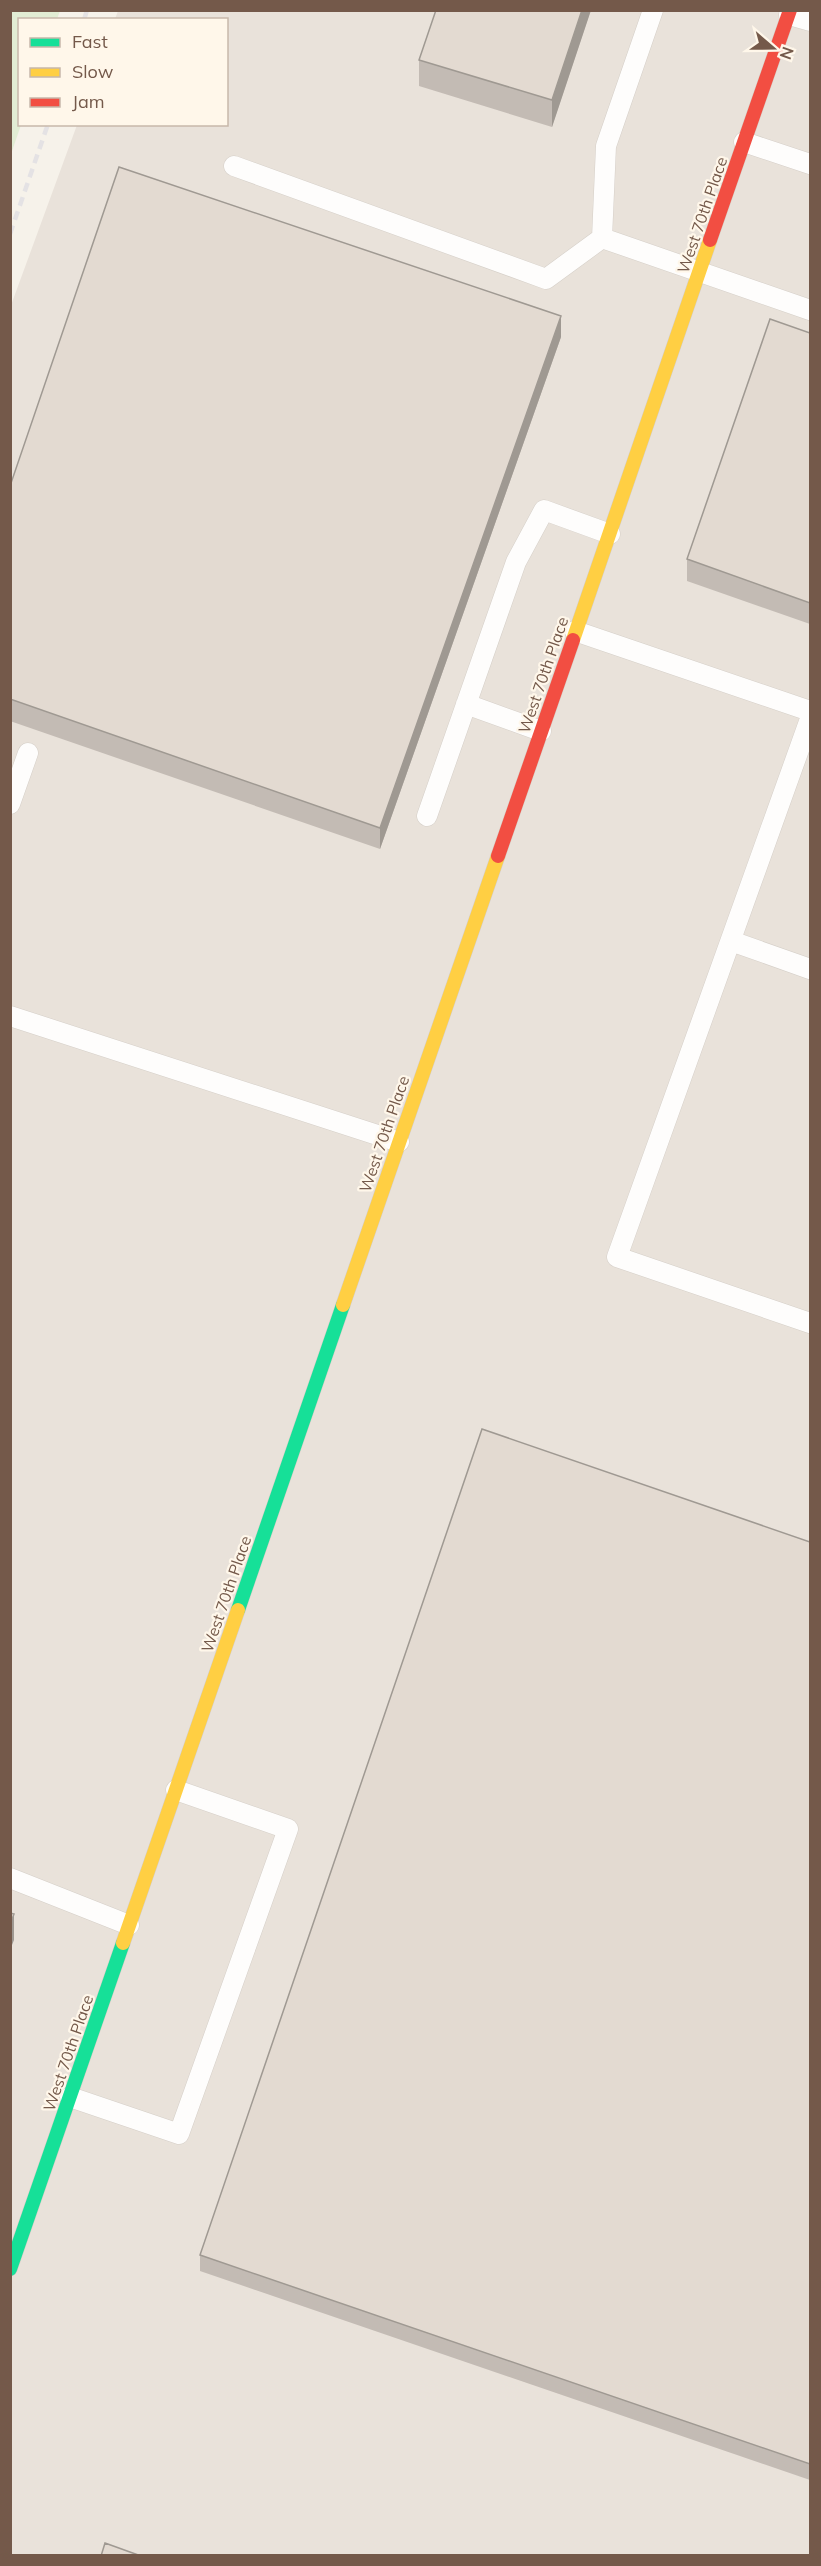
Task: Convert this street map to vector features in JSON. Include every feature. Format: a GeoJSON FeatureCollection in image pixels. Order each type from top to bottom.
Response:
{"type":"FeatureCollection","features":[{"type":"Feature","properties":{"kind":"street","name":"West 70th Place"},"geometry":{"type":"LineString","coordinates":[[10,2269],[789,13]]}},
{"type":"Feature","properties":{"kind":"lane"},"geometry":{"type":"LineString","coordinates":[[602,237],[606,147],[653,10]]}},
{"type":"Feature","properties":{"kind":"lane"},"geometry":{"type":"LineString","coordinates":[[789,13],[810,21]]}},
{"type":"Feature","properties":{"kind":"lane"},"geometry":{"type":"LineString","coordinates":[[744,142],[810,164]]}},
{"type":"Feature","properties":{"kind":"lane"},"geometry":{"type":"LineString","coordinates":[[234,166],[546,279],[602,237]]}},
{"type":"Feature","properties":{"kind":"lane"},"geometry":{"type":"LineString","coordinates":[[602,237],[810,309]]}},
{"type":"Feature","properties":{"kind":"lane"},"geometry":{"type":"LineString","coordinates":[[427,816],[516,562],[544,510],[610,534]]}},
{"type":"Feature","properties":{"kind":"lane"},"geometry":{"type":"LineString","coordinates":[[575,631],[810,711]]}},
{"type":"Feature","properties":{"kind":"lane"},"geometry":{"type":"LineString","coordinates":[[466,704],[541,730]]}},
{"type":"Feature","properties":{"kind":"lane"},"geometry":{"type":"LineString","coordinates":[[810,719],[617,1257],[810,1323]]}},
{"type":"Feature","properties":{"kind":"lane"},"geometry":{"type":"LineString","coordinates":[[10,804],[28,753]]}},
{"type":"Feature","properties":{"kind":"lane"},"geometry":{"type":"LineString","coordinates":[[731,941],[810,969]]}},
{"type":"Feature","properties":{"kind":"lane"},"geometry":{"type":"LineString","coordinates":[[10,1016],[399,1142]]}},
{"type":"Feature","properties":{"kind":"lane"},"geometry":{"type":"LineString","coordinates":[[70,2097],[179,2134],[288,1829],[176,1790]]}},
{"type":"Feature","properties":{"kind":"lane"},"geometry":{"type":"LineString","coordinates":[[10,1878],[129,1925]]}},
{"type":"Feature","properties":{"kind":"shaded area"},"geometry":{"type":"Polygon","coordinates":[[[118,11],[810,11],[810,2555],[11,2555],[10,308],[77,126],[228,126],[228,18],[115,18],[118,11]]]}},
{"type":"Feature","properties":{"kind":"green space"},"geometry":{"type":"Polygon","coordinates":[[[11,10],[60,11],[57,18],[18,18],[18,126],[21,126],[11,154],[11,10]]]}},
{"type":"Feature","properties":{"kind":"building"},"geometry":{"type":"Polygon","coordinates":[[[436,10],[582,10],[552,100],[419,60],[436,10]]]}},
{"type":"Feature","properties":{"kind":"building"},"geometry":{"type":"Polygon","coordinates":[[[119,167],[561,316],[380,828],[10,699],[10,486],[119,167]]]}},
{"type":"Feature","properties":{"kind":"building"},"geometry":{"type":"Polygon","coordinates":[[[770,319],[810,333],[810,603],[687,559],[770,319]]]}},
{"type":"Feature","properties":{"kind":"building"},"geometry":{"type":"Polygon","coordinates":[[[482,1429],[810,1542],[810,2464],[200,2255],[482,1429]]]}},
{"type":"Feature","properties":{"kind":"building"},"geometry":{"type":"Polygon","coordinates":[[[105,2543],[141,2556],[101,2556],[105,2543]]]}},
{"type":"Feature","properties":{"kind":"railway"},"geometry":{"type":"LineString","coordinates":[[85,18],[87,10]]}},
{"type":"Feature","properties":{"kind":"railway"},"geometry":{"type":"LineString","coordinates":[[10,234],[47,126]]}},
{"type":"Feature","properties":{"kind":"traffic: fast"},"geometry":{"type":"LineString","coordinates":[[238,1610],[343,1305]]}},
{"type":"Feature","properties":{"kind":"traffic: fast"},"geometry":{"type":"LineString","coordinates":[[10,2269],[123,1943]]}},
{"type":"Feature","properties":{"kind":"traffic: slow"},"geometry":{"type":"LineString","coordinates":[[573,640],[710,240]]}},
{"type":"Feature","properties":{"kind":"traffic: slow"},"geometry":{"type":"LineString","coordinates":[[343,1305],[498,856]]}},
{"type":"Feature","properties":{"kind":"traffic: slow"},"geometry":{"type":"LineString","coordinates":[[123,1943],[238,1610]]}},
{"type":"Feature","properties":{"kind":"traffic: jam"},"geometry":{"type":"LineString","coordinates":[[710,240],[790,10]]}},
{"type":"Feature","properties":{"kind":"traffic: jam"},"geometry":{"type":"LineString","coordinates":[[498,856],[573,640]]}}]}
